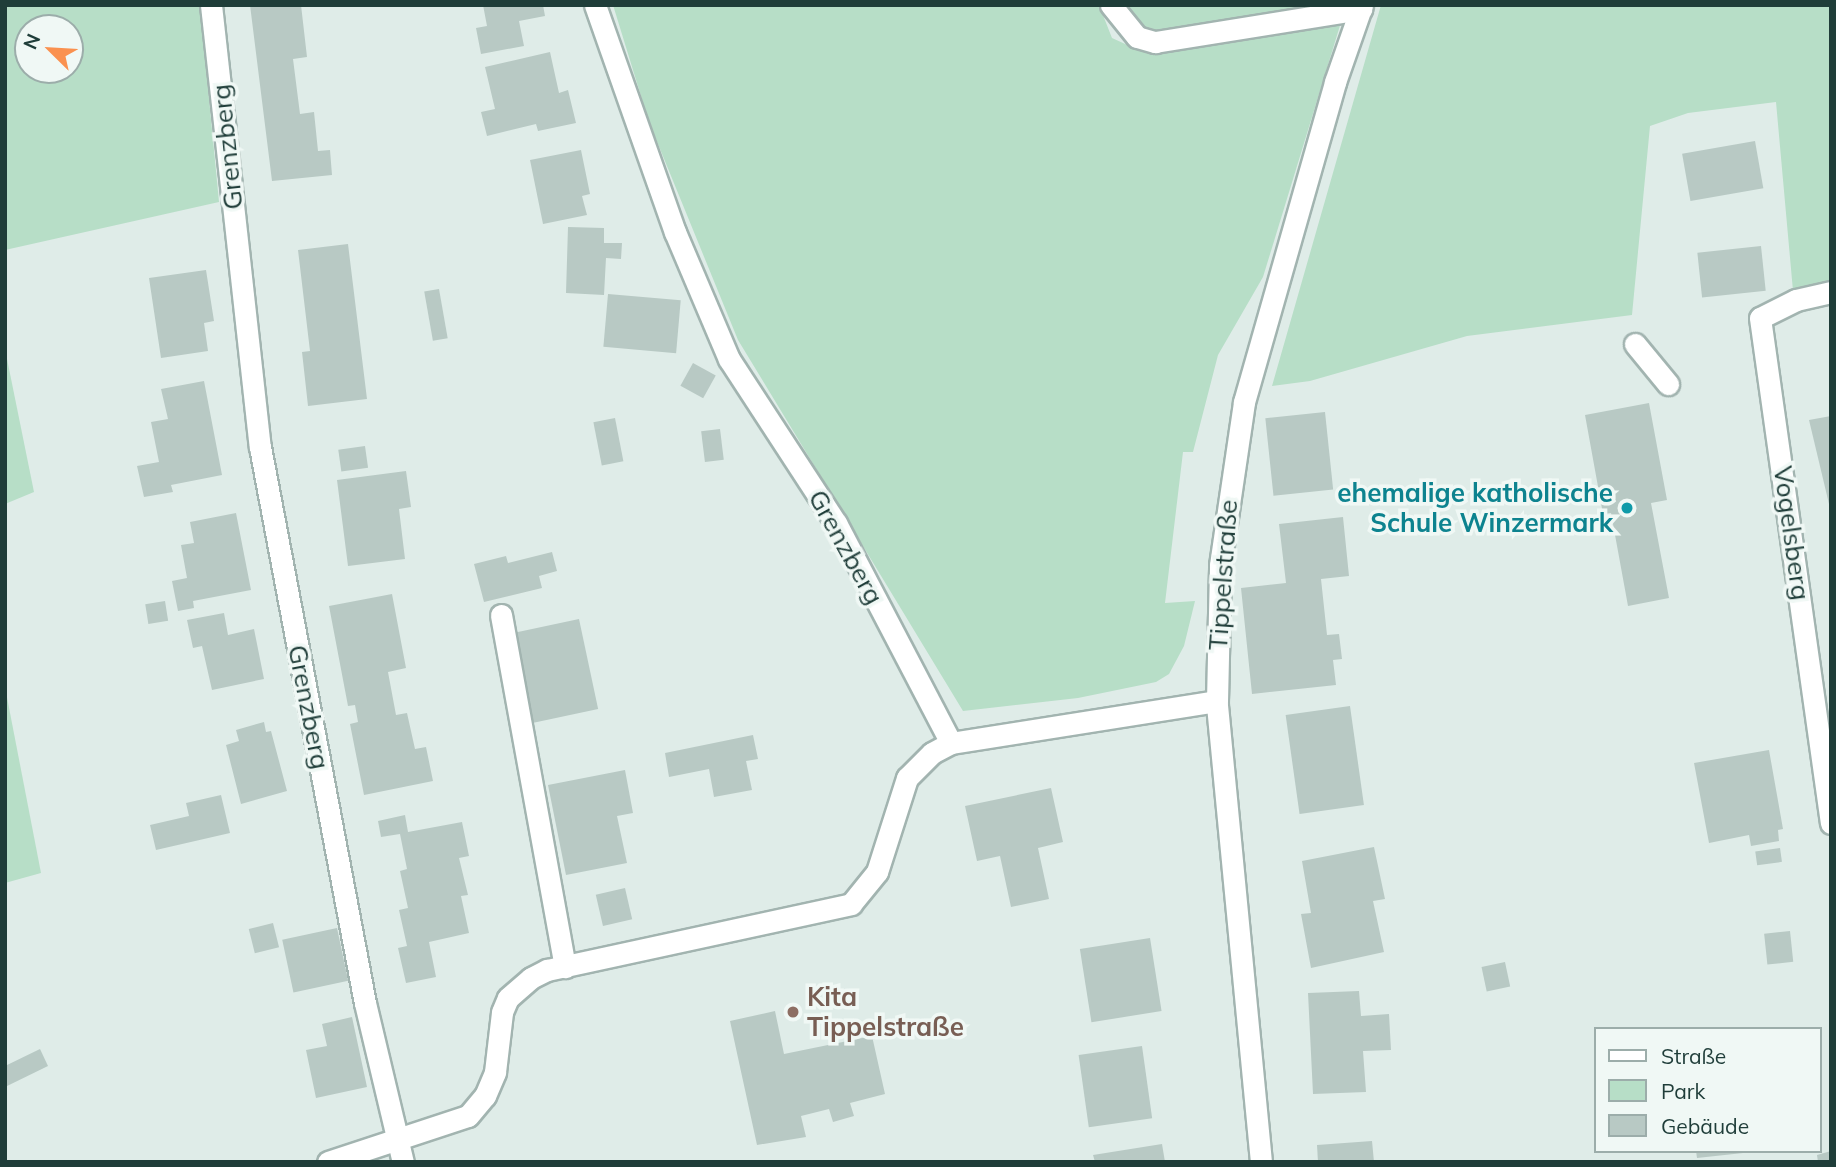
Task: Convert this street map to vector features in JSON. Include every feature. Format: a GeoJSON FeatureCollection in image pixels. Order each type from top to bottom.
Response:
{"type":"FeatureCollection","features":[{"type":"Feature","properties":{"kind":"street","name":"Grenzberg"},"geometry":{"type":"LineString","coordinates":[[211,5],[260,447],[385,1103],[403,1162]]}},
{"type":"Feature","properties":{"kind":"street","name":"Grenzberg"},"geometry":{"type":"LineString","coordinates":[[595,5],[675,232],[729,359],[836,523],[951,743]]}},
{"type":"Feature","properties":{"kind":"street"},"geometry":{"type":"LineString","coordinates":[[1111,5],[1137,37],[1155,43],[1362,7]]}},
{"type":"Feature","properties":{"kind":"street","name":"Tippelstraße"},"geometry":{"type":"LineString","coordinates":[[1261,1162],[1216,701],[1220,565],[1244,402],[1335,82],[1362,7]]}},
{"type":"Feature","properties":{"kind":"street","name":"Vogelsberg"},"geometry":{"type":"LineString","coordinates":[[1831,292],[1796,300],[1760,318],[1831,823]]}},
{"type":"Feature","properties":{"kind":"street"},"geometry":{"type":"LineString","coordinates":[[1635,344],[1668,384]]}},
{"type":"Feature","properties":{"kind":"street"},"geometry":{"type":"LineString","coordinates":[[501,615],[565,967]]}},
{"type":"Feature","properties":{"kind":"street"},"geometry":{"type":"LineString","coordinates":[[328,1162],[456,1122],[477,1107],[495,1072],[502,1013],[508,998],[531,978],[565,967],[851,904],[877,872],[907,778],[932,753],[951,743],[1216,701]]}},
{"type":"Feature","properties":{"kind":"green space"},"geometry":{"type":"Polygon","coordinates":[[[5,5],[200,5],[219,202],[5,250],[5,5]]]}},
{"type":"Feature","properties":{"kind":"green space"},"geometry":{"type":"Polygon","coordinates":[[[613,5],[1099,5],[1112,38],[1134,48],[1168,51],[1342,19],[1263,277],[1218,355],[1193,452],[1183,452],[1165,603],[1195,601],[1184,646],[1169,674],[1156,682],[1078,698],[963,711],[738,340],[649,122],[613,5]]]}},
{"type":"Feature","properties":{"kind":"green space"},"geometry":{"type":"Polygon","coordinates":[[[1122,5],[1313,5],[1170,36],[1146,34],[1122,5]]]}},
{"type":"Feature","properties":{"kind":"green space"},"geometry":{"type":"Polygon","coordinates":[[[1381,5],[1831,5],[1831,284],[1793,291],[1776,102],[1688,113],[1650,126],[1632,315],[1467,336],[1310,381],[1272,386],[1381,5]]]}},
{"type":"Feature","properties":{"kind":"green space"},"geometry":{"type":"Polygon","coordinates":[[[5,349],[34,492],[5,504],[5,349]]]}},
{"type":"Feature","properties":{"kind":"green space"},"geometry":{"type":"Polygon","coordinates":[[[5,687],[41,873],[5,883],[5,687]]]}},
{"type":"Feature","properties":{"kind":"building"},"geometry":{"type":"Polygon","coordinates":[[[250,5],[301,5],[307,57],[293,59],[300,114],[314,112],[318,151],[330,150],[332,175],[272,181],[250,5]]]}},
{"type":"Feature","properties":{"kind":"building"},"geometry":{"type":"Polygon","coordinates":[[[483,5],[543,5],[545,16],[519,21],[524,46],[481,54],[476,28],[487,26],[483,5]]]}},
{"type":"Feature","properties":{"kind":"building"},"geometry":{"type":"Polygon","coordinates":[[[550,52],[559,93],[568,90],[576,123],[538,131],[536,124],[487,136],[481,112],[495,109],[485,67],[550,52]]]}},
{"type":"Feature","properties":{"kind":"building"},"geometry":{"type":"Polygon","coordinates":[[[1755,141],[1763,188],[1690,201],[1682,154],[1755,141]]]}},
{"type":"Feature","properties":{"kind":"building"},"geometry":{"type":"Polygon","coordinates":[[[581,150],[590,194],[582,196],[587,215],[543,224],[530,160],[581,150]]]}},
{"type":"Feature","properties":{"kind":"building"},"geometry":{"type":"Polygon","coordinates":[[[568,227],[604,228],[604,243],[622,243],[621,259],[606,258],[604,295],[566,293],[568,227]]]}},
{"type":"Feature","properties":{"kind":"building"},"geometry":{"type":"Polygon","coordinates":[[[348,244],[367,399],[308,406],[302,352],[310,351],[298,250],[348,244]]]}},
{"type":"Feature","properties":{"kind":"building"},"geometry":{"type":"Polygon","coordinates":[[[1761,246],[1766,291],[1702,297],[1697,253],[1761,246]]]}},
{"type":"Feature","properties":{"kind":"building"},"geometry":{"type":"Polygon","coordinates":[[[206,270],[214,321],[204,323],[208,351],[161,358],[149,278],[206,270]]]}},
{"type":"Feature","properties":{"kind":"building"},"geometry":{"type":"Polygon","coordinates":[[[439,289],[448,338],[433,341],[424,292],[439,289]]]}},
{"type":"Feature","properties":{"kind":"building"},"geometry":{"type":"Polygon","coordinates":[[[608,294],[681,300],[676,353],[603,347],[608,294]]]}},
{"type":"Feature","properties":{"kind":"building"},"geometry":{"type":"Polygon","coordinates":[[[693,363],[716,376],[703,398],[680,386],[693,363]]]}},
{"type":"Feature","properties":{"kind":"building"},"geometry":{"type":"Polygon","coordinates":[[[204,381],[222,475],[171,485],[173,492],[144,497],[137,466],[159,462],[151,422],[168,419],[161,389],[204,381]]]}},
{"type":"Feature","properties":{"kind":"building","name":"ehemalige katholische Schule Winzermark"},"geometry":{"type":"Polygon","coordinates":[[[1649,403],[1667,500],[1651,503],[1669,598],[1628,606],[1611,513],[1603,514],[1585,415],[1649,403]]]}},
{"type":"Feature","properties":{"kind":"building"},"geometry":{"type":"Polygon","coordinates":[[[1325,412],[1333,490],[1273,496],[1265,418],[1325,412]]]}},
{"type":"Feature","properties":{"kind":"building"},"geometry":{"type":"Polygon","coordinates":[[[1831,416],[1831,504],[1829,504],[1809,420],[1831,416]]]}},
{"type":"Feature","properties":{"kind":"building"},"geometry":{"type":"Polygon","coordinates":[[[615,418],[623,461],[602,465],[593,422],[615,418]]]}},
{"type":"Feature","properties":{"kind":"building"},"geometry":{"type":"Polygon","coordinates":[[[720,429],[724,460],[705,462],[701,431],[720,429]]]}},
{"type":"Feature","properties":{"kind":"building"},"geometry":{"type":"Polygon","coordinates":[[[365,446],[368,468],[341,472],[338,450],[365,446]]]}},
{"type":"Feature","properties":{"kind":"building"},"geometry":{"type":"Polygon","coordinates":[[[406,471],[411,507],[399,509],[405,559],[348,566],[337,480],[406,471]]]}},
{"type":"Feature","properties":{"kind":"building"},"geometry":{"type":"Polygon","coordinates":[[[236,513],[251,590],[193,601],[194,608],[178,611],[172,581],[187,578],[181,545],[194,543],[190,522],[236,513]]]}},
{"type":"Feature","properties":{"kind":"building"},"geometry":{"type":"Polygon","coordinates":[[[1343,517],[1349,576],[1321,579],[1327,635],[1339,634],[1342,659],[1333,660],[1336,685],[1252,694],[1241,588],[1286,583],[1279,524],[1343,517]]]}},
{"type":"Feature","properties":{"kind":"building"},"geometry":{"type":"Polygon","coordinates":[[[552,552],[557,571],[539,576],[542,588],[484,602],[474,564],[506,556],[508,563],[552,552]]]}},
{"type":"Feature","properties":{"kind":"building"},"geometry":{"type":"Polygon","coordinates":[[[392,594],[406,668],[388,672],[396,715],[407,713],[415,749],[426,747],[433,781],[364,795],[350,724],[358,722],[355,705],[348,706],[329,606],[392,594]]]}},
{"type":"Feature","properties":{"kind":"building"},"geometry":{"type":"Polygon","coordinates":[[[165,601],[168,621],[148,624],[145,604],[165,601]]]}},
{"type":"Feature","properties":{"kind":"building"},"geometry":{"type":"Polygon","coordinates":[[[224,613],[228,635],[254,629],[264,679],[212,690],[202,646],[193,648],[187,620],[224,613]]]}},
{"type":"Feature","properties":{"kind":"building"},"geometry":{"type":"Polygon","coordinates":[[[579,619],[598,709],[534,723],[514,633],[579,619]]]}},
{"type":"Feature","properties":{"kind":"building"},"geometry":{"type":"Polygon","coordinates":[[[1350,706],[1364,805],[1300,814],[1286,715],[1350,706]]]}},
{"type":"Feature","properties":{"kind":"building"},"geometry":{"type":"Polygon","coordinates":[[[264,722],[266,732],[271,731],[287,791],[241,804],[226,745],[239,741],[236,730],[264,722]]]}},
{"type":"Feature","properties":{"kind":"building"},"geometry":{"type":"Polygon","coordinates":[[[753,735],[758,759],[746,761],[752,790],[714,797],[709,769],[669,777],[665,753],[753,735]]]}},
{"type":"Feature","properties":{"kind":"building"},"geometry":{"type":"Polygon","coordinates":[[[1769,750],[1783,829],[1778,830],[1779,841],[1751,846],[1749,835],[1709,843],[1694,763],[1769,750]]]}},
{"type":"Feature","properties":{"kind":"building"},"geometry":{"type":"Polygon","coordinates":[[[625,770],[633,813],[617,816],[627,863],[566,875],[548,785],[625,770]]]}},
{"type":"Feature","properties":{"kind":"building"},"geometry":{"type":"Polygon","coordinates":[[[1051,788],[1063,842],[1038,848],[1049,899],[1011,907],[1000,856],[977,861],[965,806],[1051,788]]]}},
{"type":"Feature","properties":{"kind":"building"},"geometry":{"type":"Polygon","coordinates":[[[221,795],[230,833],[156,850],[150,825],[189,816],[186,803],[221,795]]]}},
{"type":"Feature","properties":{"kind":"building"},"geometry":{"type":"Polygon","coordinates":[[[405,815],[408,832],[462,822],[469,856],[459,858],[468,895],[461,896],[469,933],[429,942],[436,977],[406,983],[398,948],[407,946],[399,910],[408,908],[400,871],[407,869],[400,834],[381,837],[378,821],[405,815]]]}},
{"type":"Feature","properties":{"kind":"building"},"geometry":{"type":"Polygon","coordinates":[[[1374,847],[1385,899],[1373,901],[1384,952],[1311,968],[1301,914],[1311,913],[1302,861],[1374,847]]]}},
{"type":"Feature","properties":{"kind":"building"},"geometry":{"type":"Polygon","coordinates":[[[1780,848],[1782,862],[1757,865],[1755,851],[1780,848]]]}},
{"type":"Feature","properties":{"kind":"building"},"geometry":{"type":"Polygon","coordinates":[[[625,888],[632,919],[603,926],[596,895],[625,888]]]}},
{"type":"Feature","properties":{"kind":"building"},"geometry":{"type":"Polygon","coordinates":[[[273,923],[279,947],[255,953],[249,929],[273,923]]]}},
{"type":"Feature","properties":{"kind":"building"},"geometry":{"type":"Polygon","coordinates":[[[337,928],[348,981],[293,992],[282,940],[337,928]]]}},
{"type":"Feature","properties":{"kind":"building"},"geometry":{"type":"Polygon","coordinates":[[[1790,931],[1793,962],[1767,965],[1764,934],[1790,931]]]}},
{"type":"Feature","properties":{"kind":"building"},"geometry":{"type":"Polygon","coordinates":[[[1150,938],[1162,1011],[1091,1022],[1080,949],[1150,938]]]}},
{"type":"Feature","properties":{"kind":"building"},"geometry":{"type":"Polygon","coordinates":[[[1505,962],[1510,986],[1487,991],[1482,967],[1505,962]]]}},
{"type":"Feature","properties":{"kind":"building"},"geometry":{"type":"Polygon","coordinates":[[[1359,991],[1361,1016],[1389,1014],[1391,1050],[1363,1051],[1366,1092],[1313,1094],[1308,993],[1359,991]]]}},
{"type":"Feature","properties":{"kind":"building"},"geometry":{"type":"Polygon","coordinates":[[[775,1011],[784,1054],[872,1036],[885,1094],[850,1103],[854,1116],[833,1122],[829,1109],[801,1116],[806,1137],[757,1145],[730,1021],[775,1011]]]}},
{"type":"Feature","properties":{"kind":"building"},"geometry":{"type":"Polygon","coordinates":[[[352,1017],[367,1087],[316,1098],[306,1050],[327,1046],[322,1024],[352,1017]]]}},
{"type":"Feature","properties":{"kind":"building"},"geometry":{"type":"Polygon","coordinates":[[[1142,1046],[1152,1118],[1089,1127],[1079,1055],[1142,1046]]]}},
{"type":"Feature","properties":{"kind":"building"},"geometry":{"type":"Polygon","coordinates":[[[40,1049],[48,1066],[5,1087],[5,1066],[40,1049]]]}},
{"type":"Feature","properties":{"kind":"building"},"geometry":{"type":"Polygon","coordinates":[[[1372,1141],[1374,1162],[1318,1162],[1317,1145],[1372,1141]]]}},
{"type":"Feature","properties":{"kind":"building"},"geometry":{"type":"Polygon","coordinates":[[[1162,1144],[1165,1162],[1095,1162],[1093,1155],[1162,1144]]]}},
{"type":"Feature","properties":{"kind":"building"},"geometry":{"type":"Polygon","coordinates":[[[1831,1151],[1831,1162],[1818,1162],[1817,1155],[1831,1151]]]}},
{"type":"Feature","properties":{"kind":"building"},"geometry":{"type":"Polygon","coordinates":[[[1696,1153],[1743,1153],[1697,1158],[1696,1153]]]}},
{"type":"Feature","properties":{"kind":"place","name":"ehemalige katholische Schule Winzermark"},"geometry":{"type":"Point","coordinates":[1627,508]}},
{"type":"Feature","properties":{"kind":"place","name":"Kita Tippelstraße"},"geometry":{"type":"Point","coordinates":[793,1012]}}]}
